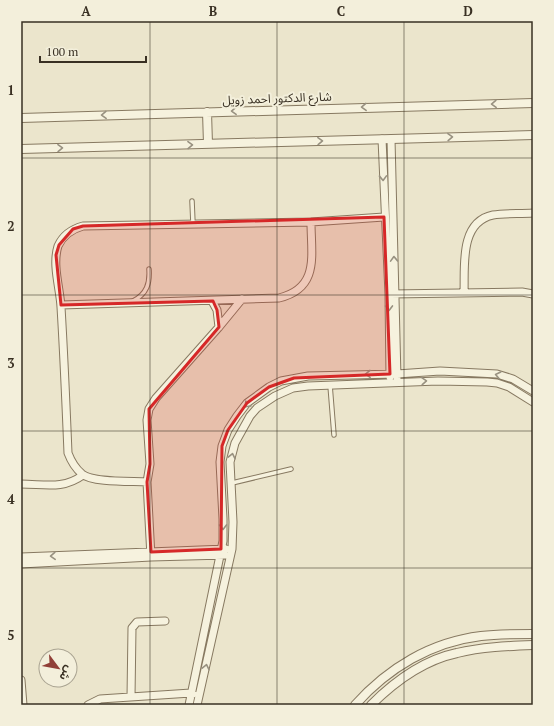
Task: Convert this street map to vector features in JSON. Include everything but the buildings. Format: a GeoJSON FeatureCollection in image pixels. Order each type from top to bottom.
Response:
{"type":"FeatureCollection","features":[{"type":"Feature","properties":{"kind":"street","name":"شارع الدكتور احمد زويل"},"geometry":{"type":"LineString","coordinates":[[21,118],[533,102]]}},
{"type":"Feature","properties":{"kind":"street"},"geometry":{"type":"LineString","coordinates":[[207,112],[208,144]]}},
{"type":"Feature","properties":{"kind":"street"},"geometry":{"type":"LineString","coordinates":[[21,149],[533,135]]}},
{"type":"Feature","properties":{"kind":"street"},"geometry":{"type":"LineString","coordinates":[[382,139],[384,217],[392,294]]}},
{"type":"Feature","properties":{"kind":"street"},"geometry":{"type":"LineString","coordinates":[[391,139],[394,382]]}},
{"type":"Feature","properties":{"kind":"street"},"geometry":{"type":"LineString","coordinates":[[464,293],[467,239],[474,226],[478,222],[492,215],[533,213]]}},
{"type":"Feature","properties":{"kind":"street"},"geometry":{"type":"LineString","coordinates":[[147,482],[98,480],[89,478],[83,475],[75,466],[68,453],[61,305],[56,255],[59,245],[65,236],[73,229],[83,226],[311,222],[384,217]]}},
{"type":"Feature","properties":{"kind":"street"},"geometry":{"type":"LineString","coordinates":[[61,305],[212,301],[279,298],[289,296],[298,290],[310,273],[311,222]]}},
{"type":"Feature","properties":{"kind":"street"},"geometry":{"type":"LineString","coordinates":[[392,294],[522,292],[533,294]]}},
{"type":"Feature","properties":{"kind":"street"},"geometry":{"type":"LineString","coordinates":[[151,554],[147,482],[150,464],[147,420],[149,409],[156,398],[242,299]]}},
{"type":"Feature","properties":{"kind":"street"},"geometry":{"type":"LineString","coordinates":[[212,301],[217,310],[219,327]]}},
{"type":"Feature","properties":{"kind":"street"},"geometry":{"type":"LineString","coordinates":[[189,705],[221,552],[223,526],[220,462],[222,446],[228,430],[247,403],[257,394],[269,387],[294,378],[308,376],[394,374],[440,371],[497,374],[513,379],[533,391]]}},
{"type":"Feature","properties":{"kind":"street"},"geometry":{"type":"LineString","coordinates":[[198,702],[231,552],[233,528],[230,462],[235,443],[250,416],[257,408],[275,396],[293,388],[438,380],[497,383],[510,387],[533,402]]}},
{"type":"Feature","properties":{"kind":"street"},"geometry":{"type":"LineString","coordinates":[[21,484],[62,485],[75,481],[83,475]]}},
{"type":"Feature","properties":{"kind":"street"},"geometry":{"type":"LineString","coordinates":[[21,557],[231,552]]}},
{"type":"Feature","properties":{"kind":"street"},"geometry":{"type":"LineString","coordinates":[[21,564],[151,554]]}},
{"type":"Feature","properties":{"kind":"street"},"geometry":{"type":"LineString","coordinates":[[131,697],[132,628],[137,622],[165,621]]}},
{"type":"Feature","properties":{"kind":"street"},"geometry":{"type":"LineString","coordinates":[[354,705],[368,690],[387,674],[424,652],[450,643],[481,636],[533,634]]}},
{"type":"Feature","properties":{"kind":"street"},"geometry":{"type":"LineString","coordinates":[[371,705],[410,673],[455,653],[504,646],[533,645]]}},
{"type":"Feature","properties":{"kind":"street"},"geometry":{"type":"LineString","coordinates":[[21,680],[23,705]]}},
{"type":"Feature","properties":{"kind":"street"},"geometry":{"type":"LineString","coordinates":[[191,693],[198,702]]}},
{"type":"Feature","properties":{"kind":"street"},"geometry":{"type":"LineString","coordinates":[[88,705],[100,699],[191,693]]}},
{"type":"Feature","properties":{"kind":"lane"},"geometry":{"type":"LineString","coordinates":[[192,201],[193,224]]}},
{"type":"Feature","properties":{"kind":"lane"},"geometry":{"type":"LineString","coordinates":[[130,303],[137,299],[147,288],[150,280],[150,268]]}},
{"type":"Feature","properties":{"kind":"lane"},"geometry":{"type":"LineString","coordinates":[[330,385],[334,435]]}},
{"type":"Feature","properties":{"kind":"lane"},"geometry":{"type":"LineString","coordinates":[[231,483],[291,469]]}},
{"type":"Feature","properties":{"kind":"highlighted area"},"geometry":{"type":"Polygon","coordinates":[[[384,217],[390,374],[294,378],[269,387],[247,403],[228,430],[222,446],[221,549],[151,552],[147,482],[150,464],[149,409],[219,327],[217,310],[213,301],[61,305],[56,255],[59,245],[73,229],[83,226],[384,217]]]}}]}
